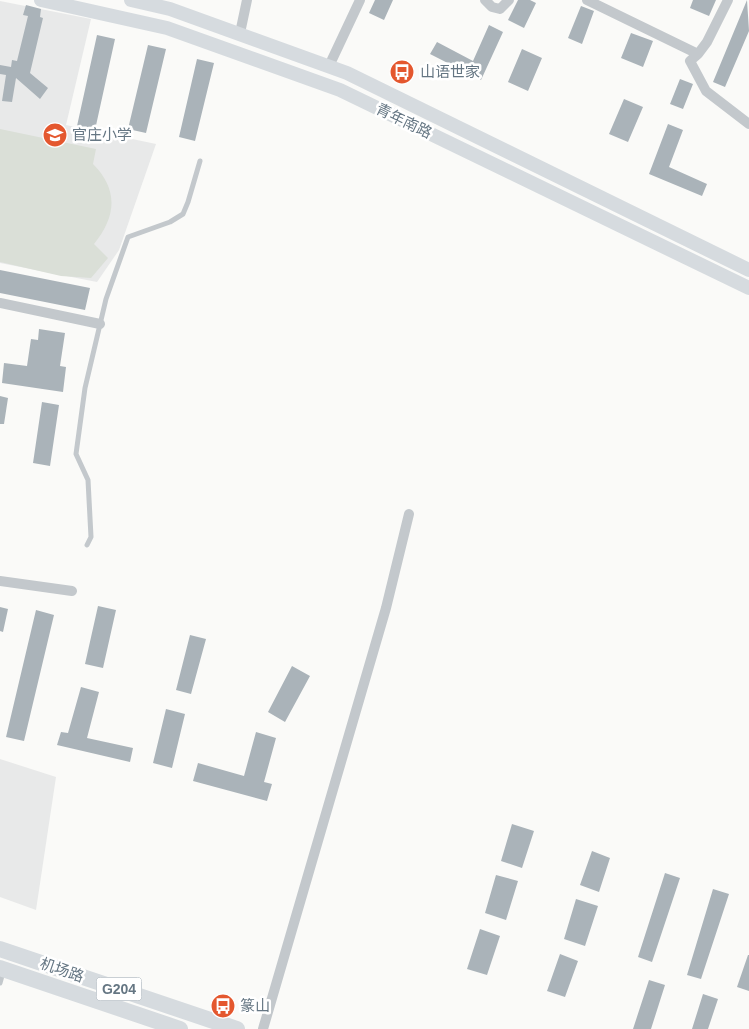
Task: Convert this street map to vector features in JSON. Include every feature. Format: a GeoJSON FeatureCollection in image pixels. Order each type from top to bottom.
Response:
{"type":"FeatureCollection","features":[{"type":"Feature","properties":{"kind":"highway","name":"机场路"},"geometry":{"type":"LineString","coordinates":[[0,949],[237,1029]]}},
{"type":"Feature","properties":{"kind":"highway","name":"机场路"},"geometry":{"type":"LineString","coordinates":[[1,973],[180,1029]]}},
{"type":"Feature","properties":{"kind":"main road","name":"青年南路"},"geometry":{"type":"LineString","coordinates":[[41,0],[167,28],[340,90],[749,288]]}},
{"type":"Feature","properties":{"kind":"main road","name":"青年南路"},"geometry":{"type":"LineString","coordinates":[[131,0],[170,9],[348,73],[749,270]]}},
{"type":"Feature","properties":{"kind":"street"},"geometry":{"type":"LineString","coordinates":[[240,33],[247,0]]}},
{"type":"Feature","properties":{"kind":"street"},"geometry":{"type":"LineString","coordinates":[[329,66],[360,0]]}},
{"type":"Feature","properties":{"kind":"street"},"geometry":{"type":"LineString","coordinates":[[485,0],[492,7],[500,9],[509,0]]}},
{"type":"Feature","properties":{"kind":"street"},"geometry":{"type":"LineString","coordinates":[[587,0],[698,54]]}},
{"type":"Feature","properties":{"kind":"street"},"geometry":{"type":"LineString","coordinates":[[728,0],[707,42],[690,62],[706,91],[749,124]]}},
{"type":"Feature","properties":{"kind":"street"},"geometry":{"type":"LineString","coordinates":[[0,303],[100,324]]}},
{"type":"Feature","properties":{"kind":"street"},"geometry":{"type":"LineString","coordinates":[[263,1029],[386,608],[409,514]]}},
{"type":"Feature","properties":{"kind":"street"},"geometry":{"type":"LineString","coordinates":[[0,581],[72,591]]}},
{"type":"Feature","properties":{"kind":"lane"},"geometry":{"type":"LineString","coordinates":[[87,545],[91,537],[88,480],[76,454],[85,388],[100,324],[125,242],[132,234],[170,222],[183,214],[200,161]]}},
{"type":"Feature","properties":{"kind":"shaded area","name":"官庄小学"},"geometry":{"type":"Polygon","coordinates":[[[0,1],[91,19],[66,125],[156,144],[119,250],[97,282],[0,263],[0,1]]]}},
{"type":"Feature","properties":{"kind":"shaded area"},"geometry":{"type":"Polygon","coordinates":[[[0,129],[96,149],[93,164],[107,184],[112,204],[107,224],[94,244],[108,258],[91,278],[61,276],[0,262],[0,129]]]}},
{"type":"Feature","properties":{"kind":"shaded area"},"geometry":{"type":"Polygon","coordinates":[[[0,759],[56,777],[36,910],[0,897],[0,759]]]}},
{"type":"Feature","properties":{"kind":"building"},"geometry":{"type":"Polygon","coordinates":[[[375,0],[393,0],[384,20],[369,13],[375,0]]]}},
{"type":"Feature","properties":{"kind":"building"},"geometry":{"type":"Polygon","coordinates":[[[518,0],[530,0],[536,3],[524,28],[508,20],[518,0]]]}},
{"type":"Feature","properties":{"kind":"building"},"geometry":{"type":"Polygon","coordinates":[[[693,0],[716,0],[709,16],[690,8],[693,0]]]}},
{"type":"Feature","properties":{"kind":"building"},"geometry":{"type":"Polygon","coordinates":[[[747,0],[749,31],[725,87],[713,82],[747,0]]]}},
{"type":"Feature","properties":{"kind":"building"},"geometry":{"type":"Polygon","coordinates":[[[26,5],[41,9],[40,17],[43,18],[30,73],[48,88],[40,99],[16,78],[12,102],[2,101],[6,75],[0,74],[0,65],[11,67],[12,60],[17,61],[28,16],[23,15],[26,5]]]}},
{"type":"Feature","properties":{"kind":"building"},"geometry":{"type":"Polygon","coordinates":[[[581,6],[594,11],[582,44],[568,38],[581,6]]]}},
{"type":"Feature","properties":{"kind":"building"},"geometry":{"type":"Polygon","coordinates":[[[489,25],[503,32],[481,80],[430,54],[437,42],[473,61],[489,25]]]}},
{"type":"Feature","properties":{"kind":"building"},"geometry":{"type":"Polygon","coordinates":[[[631,33],[653,41],[643,67],[621,58],[631,33]]]}},
{"type":"Feature","properties":{"kind":"building"},"geometry":{"type":"Polygon","coordinates":[[[97,35],[115,39],[95,130],[77,126],[97,35]]]}},
{"type":"Feature","properties":{"kind":"building"},"geometry":{"type":"Polygon","coordinates":[[[148,45],[166,49],[146,133],[128,129],[148,45]]]}},
{"type":"Feature","properties":{"kind":"building"},"geometry":{"type":"Polygon","coordinates":[[[522,49],[542,58],[528,91],[508,82],[522,49]]]}},
{"type":"Feature","properties":{"kind":"building"},"geometry":{"type":"Polygon","coordinates":[[[197,59],[214,63],[195,141],[179,137],[197,59]]]}},
{"type":"Feature","properties":{"kind":"building"},"geometry":{"type":"Polygon","coordinates":[[[680,79],[693,84],[683,109],[670,104],[680,79]]]}},
{"type":"Feature","properties":{"kind":"building"},"geometry":{"type":"Polygon","coordinates":[[[624,99],[643,107],[628,142],[609,134],[624,99]]]}},
{"type":"Feature","properties":{"kind":"building"},"geometry":{"type":"Polygon","coordinates":[[[668,124],[683,130],[669,167],[707,184],[702,196],[649,174],[668,124]]]}},
{"type":"Feature","properties":{"kind":"building"},"geometry":{"type":"Polygon","coordinates":[[[0,270],[90,288],[85,310],[0,293],[0,270]]]}},
{"type":"Feature","properties":{"kind":"building"},"geometry":{"type":"Polygon","coordinates":[[[39,329],[65,333],[60,366],[66,367],[63,392],[2,383],[4,363],[27,366],[31,339],[38,340],[39,329]]]}},
{"type":"Feature","properties":{"kind":"building"},"geometry":{"type":"Polygon","coordinates":[[[0,396],[8,398],[4,424],[0,424],[0,396]]]}},
{"type":"Feature","properties":{"kind":"building"},"geometry":{"type":"Polygon","coordinates":[[[42,402],[59,405],[50,466],[33,463],[42,402]]]}},
{"type":"Feature","properties":{"kind":"building"},"geometry":{"type":"Polygon","coordinates":[[[98,606],[116,610],[103,668],[85,664],[98,606]]]}},
{"type":"Feature","properties":{"kind":"building"},"geometry":{"type":"Polygon","coordinates":[[[0,607],[8,609],[3,632],[0,631],[0,607]]]}},
{"type":"Feature","properties":{"kind":"building"},"geometry":{"type":"Polygon","coordinates":[[[36,610],[54,615],[24,741],[6,737],[36,610]]]}},
{"type":"Feature","properties":{"kind":"building"},"geometry":{"type":"Polygon","coordinates":[[[190,635],[206,639],[191,694],[176,690],[190,635]]]}},
{"type":"Feature","properties":{"kind":"building"},"geometry":{"type":"Polygon","coordinates":[[[292,666],[310,676],[285,722],[268,712],[292,666]]]}},
{"type":"Feature","properties":{"kind":"building"},"geometry":{"type":"Polygon","coordinates":[[[81,687],[99,692],[87,738],[133,748],[130,762],[57,745],[61,732],[68,733],[81,687]]]}},
{"type":"Feature","properties":{"kind":"building"},"geometry":{"type":"Polygon","coordinates":[[[166,709],[185,714],[172,768],[153,763],[166,709]]]}},
{"type":"Feature","properties":{"kind":"building"},"geometry":{"type":"Polygon","coordinates":[[[256,732],[276,738],[264,782],[272,784],[267,801],[193,781],[198,763],[244,776],[256,732]]]}},
{"type":"Feature","properties":{"kind":"building"},"geometry":{"type":"Polygon","coordinates":[[[512,824],[534,831],[522,868],[501,861],[512,824]]]}},
{"type":"Feature","properties":{"kind":"building"},"geometry":{"type":"Polygon","coordinates":[[[592,851],[610,858],[599,892],[580,885],[592,851]]]}},
{"type":"Feature","properties":{"kind":"building"},"geometry":{"type":"Polygon","coordinates":[[[665,873],[680,878],[652,962],[638,957],[665,873]]]}},
{"type":"Feature","properties":{"kind":"building"},"geometry":{"type":"Polygon","coordinates":[[[496,875],[518,881],[506,920],[485,913],[496,875]]]}},
{"type":"Feature","properties":{"kind":"building"},"geometry":{"type":"Polygon","coordinates":[[[713,889],[729,894],[701,979],[687,975],[713,889]]]}},
{"type":"Feature","properties":{"kind":"building"},"geometry":{"type":"Polygon","coordinates":[[[576,899],[598,906],[585,946],[564,939],[576,899]]]}},
{"type":"Feature","properties":{"kind":"building"},"geometry":{"type":"Polygon","coordinates":[[[480,929],[500,936],[487,975],[467,969],[480,929]]]}},
{"type":"Feature","properties":{"kind":"building"},"geometry":{"type":"Polygon","coordinates":[[[560,954],[578,961],[565,997],[547,991],[560,954]]]}},
{"type":"Feature","properties":{"kind":"building"},"geometry":{"type":"Polygon","coordinates":[[[749,955],[749,991],[737,987],[749,955]]]}},
{"type":"Feature","properties":{"kind":"building"},"geometry":{"type":"Polygon","coordinates":[[[649,980],[665,985],[651,1029],[633,1029],[649,980]]]}},
{"type":"Feature","properties":{"kind":"building"},"geometry":{"type":"Polygon","coordinates":[[[703,994],[718,999],[708,1029],[692,1029],[703,994]]]}},
{"type":"Feature","properties":{"kind":"place","name":"山语世家"},"geometry":{"type":"Point","coordinates":[402,72]}},
{"type":"Feature","properties":{"kind":"place","name":"官庄小学"},"geometry":{"type":"Point","coordinates":[55,135]}},
{"type":"Feature","properties":{"kind":"place","name":"篆山"},"geometry":{"type":"Point","coordinates":[223,1006]}}]}
